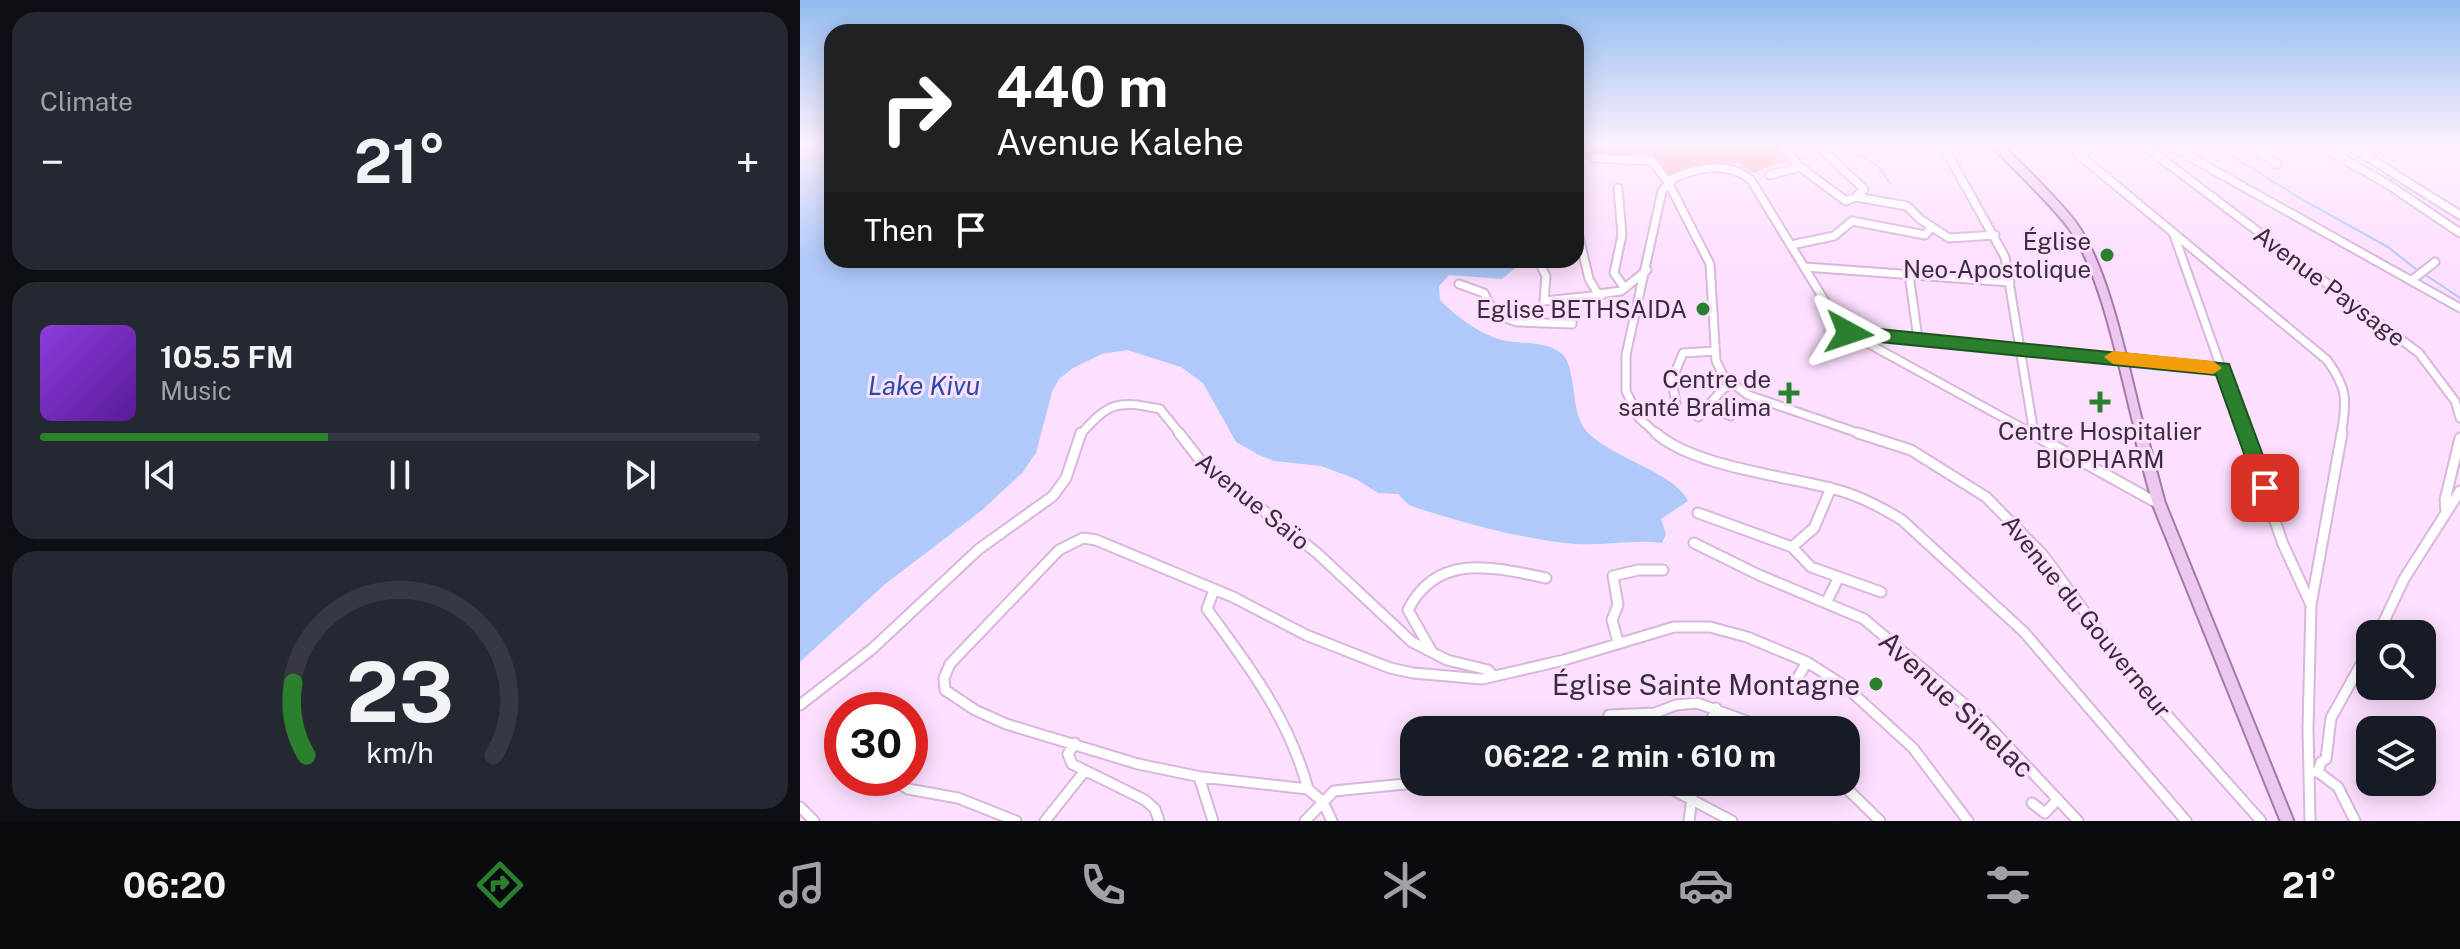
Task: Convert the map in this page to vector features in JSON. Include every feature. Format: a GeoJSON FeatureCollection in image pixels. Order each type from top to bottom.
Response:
{"type":"FeatureCollection","features":[{"type":"Feature","properties":{"kind":"main road"},"geometry":{"type":"LineString","coordinates":[[2032,182],[2082,240],[2107,306],[2159,504],[2287,821]]}},
{"type":"Feature","properties":{"kind":"street"},"geometry":{"type":"LineString","coordinates":[[1668,182],[1662,191],[1624,376],[1631,405],[1639,418],[1663,440],[1699,457],[1831,488],[1880,507],[1935,547],[2024,632],[2186,821]]}},
{"type":"Feature","properties":{"kind":"street"},"geometry":{"type":"LineString","coordinates":[[1670,182],[1711,271],[1715,351],[1719,371],[1732,384],[1698,417]]}},
{"type":"Feature","properties":{"kind":"street"},"geometry":{"type":"LineString","coordinates":[[1752,182],[1829,308],[1849,333],[2159,504]]}},
{"type":"Feature","properties":{"kind":"street"},"geometry":{"type":"LineString","coordinates":[[1821,182],[1846,201],[1864,189],[1857,182]]}},
{"type":"Feature","properties":{"kind":"street"},"geometry":{"type":"LineString","coordinates":[[1964,182],[2005,257],[2034,434]]}},
{"type":"Feature","properties":{"kind":"street"},"geometry":{"type":"LineString","coordinates":[[2113,182],[2327,360],[2345,389],[2347,403],[2311,605],[2313,772],[2309,817]]}},
{"type":"Feature","properties":{"kind":"street","name":"Avenue Paysage"},"geometry":{"type":"LineString","coordinates":[[2193,182],[2419,353],[2455,401],[2460,418]]}},
{"type":"Feature","properties":{"kind":"street"},"geometry":{"type":"LineString","coordinates":[[2236,182],[2460,308]]}},
{"type":"Feature","properties":{"kind":"street"},"geometry":{"type":"LineString","coordinates":[[2384,182],[2460,233]]}},
{"type":"Feature","properties":{"kind":"street"},"geometry":{"type":"LineString","coordinates":[[2408,182],[2460,215]]}},
{"type":"Feature","properties":{"kind":"street"},"geometry":{"type":"LineString","coordinates":[[1618,188],[1622,235],[1614,273],[1624,287]]}},
{"type":"Feature","properties":{"kind":"street"},"geometry":{"type":"LineString","coordinates":[[1856,197],[1909,207],[1917,217],[1949,238],[1995,235]]}},
{"type":"Feature","properties":{"kind":"street"},"geometry":{"type":"LineString","coordinates":[[1791,245],[1834,236],[1852,221],[1925,235],[1932,227]]}},
{"type":"Feature","properties":{"kind":"street"},"geometry":{"type":"LineString","coordinates":[[2173,232],[2283,544],[2311,605]]}},
{"type":"Feature","properties":{"kind":"street"},"geometry":{"type":"LineString","coordinates":[[1584,248],[1591,286],[1602,295]]}},
{"type":"Feature","properties":{"kind":"street"},"geometry":{"type":"LineString","coordinates":[[2181,252],[2195,251]]}},
{"type":"Feature","properties":{"kind":"street"},"geometry":{"type":"LineString","coordinates":[[2412,280],[2435,262]]}},
{"type":"Feature","properties":{"kind":"street"},"geometry":{"type":"LineString","coordinates":[[1805,267],[2010,282]]}},
{"type":"Feature","properties":{"kind":"street"},"geometry":{"type":"LineString","coordinates":[[1542,268],[1546,276],[1544,301],[1621,291],[1647,270]]}},
{"type":"Feature","properties":{"kind":"street"},"geometry":{"type":"LineString","coordinates":[[1909,274],[1918,339]]}},
{"type":"Feature","properties":{"kind":"street"},"geometry":{"type":"LineString","coordinates":[[1459,284],[1466,290],[1472,287],[1484,293],[1495,314],[1524,324],[1555,321],[1572,324],[1573,298]]}},
{"type":"Feature","properties":{"kind":"street"},"geometry":{"type":"LineString","coordinates":[[1849,333],[2222,369]]}},
{"type":"Feature","properties":{"kind":"street"},"geometry":{"type":"LineString","coordinates":[[1676,404],[1671,385],[1683,353],[1715,351]]}},
{"type":"Feature","properties":{"kind":"street","name":"Avenue du Gouverneur"},"geometry":{"type":"LineString","coordinates":[[1732,384],[1790,412],[1911,450],[1986,497],[2043,555],[2129,672],[2261,820]]}},
{"type":"Feature","properties":{"kind":"street","name":"Avenue Saïo"},"geometry":{"type":"LineString","coordinates":[[800,705],[872,649],[979,549],[1053,496],[1066,478],[1079,436],[1099,413],[1126,402],[1160,409],[1189,449],[1227,484],[1317,553],[1412,642],[1456,663],[1488,670],[1493,676]]}},
{"type":"Feature","properties":{"kind":"street"},"geometry":{"type":"LineString","coordinates":[[1706,407],[1731,416]]}},
{"type":"Feature","properties":{"kind":"street"},"geometry":{"type":"LineString","coordinates":[[2446,513],[2445,500],[2460,438]]}},
{"type":"Feature","properties":{"kind":"street"},"geometry":{"type":"LineString","coordinates":[[1792,547],[1814,528],[1831,488]]}},
{"type":"Feature","properties":{"kind":"street"},"geometry":{"type":"LineString","coordinates":[[2385,620],[2404,579],[2460,491]]}},
{"type":"Feature","properties":{"kind":"street"},"geometry":{"type":"LineString","coordinates":[[1698,513],[1792,547],[1811,567],[1881,592]]}},
{"type":"Feature","properties":{"kind":"street"},"geometry":{"type":"LineString","coordinates":[[1332,821],[1323,802],[1308,789],[1199,777],[1139,764],[1075,743],[1029,733],[964,705],[945,690],[944,678],[950,664],[1059,550],[1083,538],[1109,544],[1306,635],[1390,668],[1470,679],[1564,660],[1674,627],[1710,627],[1747,637],[1807,662],[1846,687],[1895,730],[1930,768],[1968,821]]}},
{"type":"Feature","properties":{"kind":"street","name":"Avenue Sinelac"},"geometry":{"type":"LineString","coordinates":[[1694,543],[1782,585],[1827,601],[1864,619],[1948,689],[2078,821]]}},
{"type":"Feature","properties":{"kind":"street"},"geometry":{"type":"LineString","coordinates":[[1433,653],[1408,610],[1418,588],[1433,576],[1457,567],[1472,566],[1546,578]]}},
{"type":"Feature","properties":{"kind":"street"},"geometry":{"type":"LineString","coordinates":[[1618,642],[1612,620],[1618,605],[1613,576],[1638,570],[1663,570]]}},
{"type":"Feature","properties":{"kind":"street"},"geometry":{"type":"LineString","coordinates":[[1827,601],[1838,579]]}},
{"type":"Feature","properties":{"kind":"street"},"geometry":{"type":"LineString","coordinates":[[1214,590],[1207,609],[1277,703],[1300,752],[1308,789]]}},
{"type":"Feature","properties":{"kind":"street"},"geometry":{"type":"LineString","coordinates":[[1797,679],[1807,662]]}},
{"type":"Feature","properties":{"kind":"street"},"geometry":{"type":"LineString","coordinates":[[2313,772],[2329,751],[2331,718],[2356,673]]}},
{"type":"Feature","properties":{"kind":"street"},"geometry":{"type":"LineString","coordinates":[[1609,715],[1655,713],[1687,702],[1735,716]]}},
{"type":"Feature","properties":{"kind":"street"},"geometry":{"type":"LineString","coordinates":[[1713,716],[1716,708]]}},
{"type":"Feature","properties":{"kind":"street"},"geometry":{"type":"LineString","coordinates":[[1075,743],[1068,759],[1084,772],[1119,785],[1145,800],[1155,809],[1159,821]]}},
{"type":"Feature","properties":{"kind":"street"},"geometry":{"type":"LineString","coordinates":[[1045,821],[1084,772]]}},
{"type":"Feature","properties":{"kind":"street"},"geometry":{"type":"LineString","coordinates":[[2313,772],[2338,787],[2355,821]]}},
{"type":"Feature","properties":{"kind":"street"},"geometry":{"type":"LineString","coordinates":[[1199,777],[1213,821]]}},
{"type":"Feature","properties":{"kind":"street"},"geometry":{"type":"LineString","coordinates":[[1305,821],[1334,791],[1400,784]]}},
{"type":"Feature","properties":{"kind":"street"},"geometry":{"type":"LineString","coordinates":[[928,793],[986,806],[1016,821]]}},
{"type":"Feature","properties":{"kind":"street"},"geometry":{"type":"LineString","coordinates":[[1854,796],[1880,821]]}},
{"type":"Feature","properties":{"kind":"street"},"geometry":{"type":"LineString","coordinates":[[1689,821],[1691,797],[1732,821]]}},
{"type":"Feature","properties":{"kind":"street"},"geometry":{"type":"LineString","coordinates":[[2032,803],[2045,813],[2058,799]]}},
{"type":"Feature","properties":{"kind":"street"},"geometry":{"type":"LineString","coordinates":[[800,807],[814,821]]}},
{"type":"Feature","properties":{"kind":"water","name":"Lake Kivu"},"geometry":{"type":"Polygon","coordinates":[[[800,182],[824,182],[824,268],[1515,268],[1502,279],[1449,275],[1439,286],[1440,300],[1462,319],[1498,339],[1542,345],[1561,353],[1569,367],[1584,428],[1607,447],[1670,481],[1688,501],[1661,519],[1666,534],[1662,543],[1576,544],[1478,526],[1409,505],[1398,494],[1378,493],[1356,479],[1321,466],[1274,461],[1259,455],[1236,442],[1203,383],[1181,367],[1127,350],[1102,354],[1073,368],[1059,379],[1052,392],[1036,453],[1022,473],[981,511],[884,585],[800,662],[800,182]]]}},
{"type":"Feature","properties":{"kind":"waterway"},"geometry":{"type":"LineString","coordinates":[[2275,182],[2388,247],[2417,270]]}},
{"type":"Feature","properties":{"kind":"waterway"},"geometry":{"type":"LineString","coordinates":[[2424,274],[2460,298]]}},
{"type":"Feature","properties":{"kind":"slow traffic"},"geometry":{"type":"LineString","coordinates":[[2113,357],[2213,368]]}},
{"type":"Feature","properties":{"kind":"place","name":"Église Neo-Apostolique"},"geometry":{"type":"Point","coordinates":[2107,255]}},
{"type":"Feature","properties":{"kind":"place","name":"Eglise BETHSAIDA"},"geometry":{"type":"Point","coordinates":[1703,309]}},
{"type":"Feature","properties":{"kind":"place","name":"Centre de santé Bralima"},"geometry":{"type":"Point","coordinates":[1789,393]}},
{"type":"Feature","properties":{"kind":"place","name":"Centre Hospitalier BIOPHARM"},"geometry":{"type":"Point","coordinates":[2100,402]}},
{"type":"Feature","properties":{"kind":"place","name":"Église Sainte Montagne"},"geometry":{"type":"Point","coordinates":[1876,684]}},
{"type":"Feature","properties":{"kind":"route"},"geometry":{"type":"LineString","coordinates":[[1849,333],[2222,369],[2265,488]]}}]}
